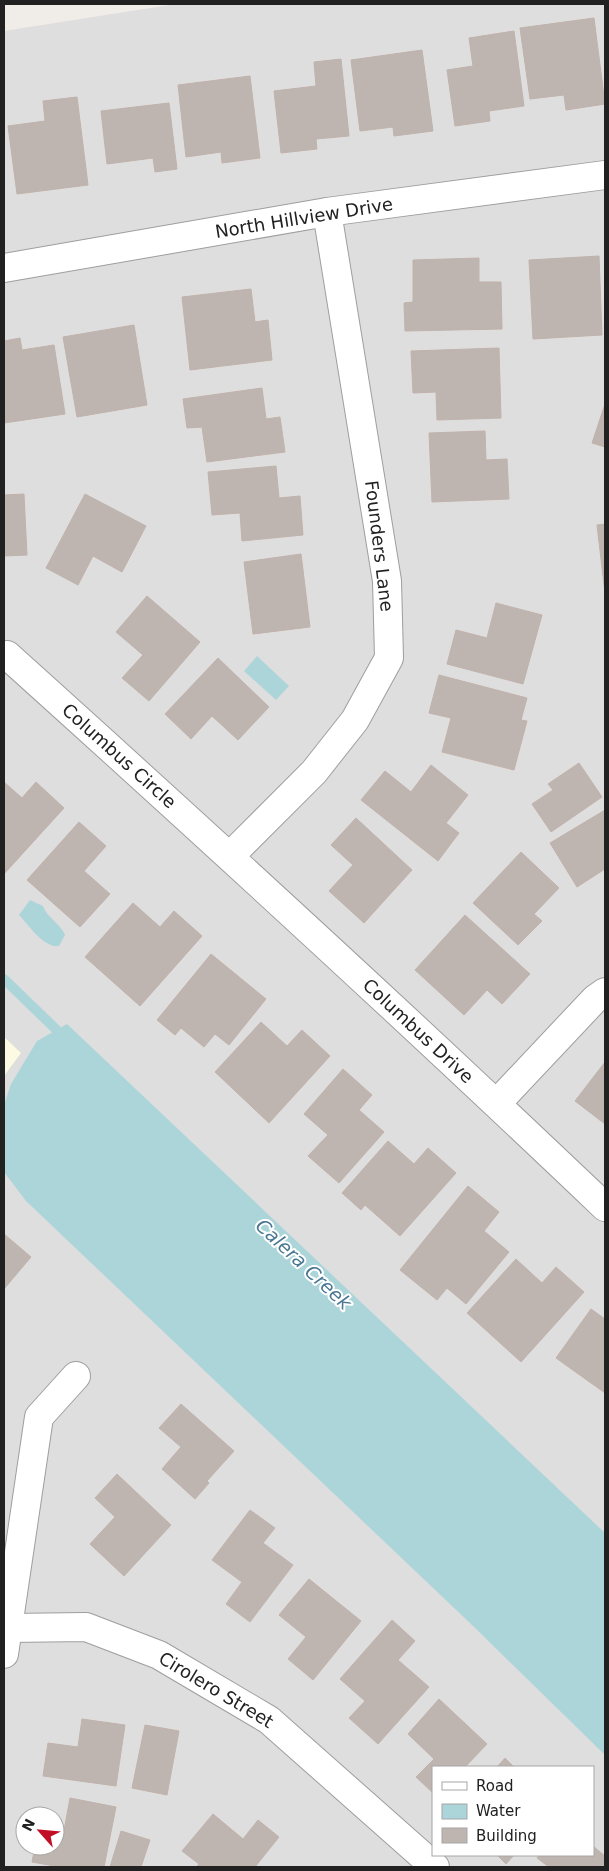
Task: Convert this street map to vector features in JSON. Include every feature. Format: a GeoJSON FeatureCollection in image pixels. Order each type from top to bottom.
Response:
{"type":"FeatureCollection","features":[{"type":"Feature","properties":{"kind":"street","name":"North Hillview Drive"},"geometry":{"type":"LineString","coordinates":[[4,268],[327,212],[605,175]]}},
{"type":"Feature","properties":{"kind":"street","name":"Founders Lane"},"geometry":{"type":"LineString","coordinates":[[230,856],[314,772],[355,720],[389,658],[387,581],[327,212]]}},
{"type":"Feature","properties":{"kind":"street","name":"Columbus Circle"},"geometry":{"type":"LineString","coordinates":[[7,655],[230,856]]}},
{"type":"Feature","properties":{"kind":"street","name":"Columbus Drive"},"geometry":{"type":"LineString","coordinates":[[230,856],[605,1207]]}},
{"type":"Feature","properties":{"kind":"street"},"geometry":{"type":"LineString","coordinates":[[496,1103],[595,999],[605,992]]}},
{"type":"Feature","properties":{"kind":"street"},"geometry":{"type":"LineString","coordinates":[[4,1654],[39,1417],[76,1376]]}},
{"type":"Feature","properties":{"kind":"street","name":"Cirolero Street"},"geometry":{"type":"LineString","coordinates":[[8,1628],[86,1627],[159,1655],[269,1720],[435,1867]]}},
{"type":"Feature","properties":{"kind":"shaded area"},"geometry":{"type":"Polygon","coordinates":[[[176,4],[605,4],[605,1867],[4,1867],[4,31],[176,4]]]}},
{"type":"Feature","properties":{"kind":"shaded area"},"geometry":{"type":"Polygon","coordinates":[[[4,1037],[21,1053],[4,1076],[4,1037]]]}},
{"type":"Feature","properties":{"kind":"water"},"geometry":{"type":"Polygon","coordinates":[[[257,656],[289,686],[276,700],[244,671],[257,656]]]}},
{"type":"Feature","properties":{"kind":"water"},"geometry":{"type":"Polygon","coordinates":[[[30,900],[43,906],[47,914],[63,931],[65,935],[59,946],[53,946],[42,940],[19,915],[30,900]]]}},
{"type":"Feature","properties":{"kind":"water"},"geometry":{"type":"Polygon","coordinates":[[[67,1024],[605,1533],[605,1755],[472,1625],[26,1201],[4,1172],[4,1105],[11,1084],[37,1041],[67,1024]]]}},
{"type":"Feature","properties":{"kind":"building"},"geometry":{"type":"Polygon","coordinates":[[[594,18],[605,104],[566,110],[564,95],[530,99],[520,28],[594,18]]]}},
{"type":"Feature","properties":{"kind":"building"},"geometry":{"type":"Polygon","coordinates":[[[514,31],[524,106],[489,111],[490,121],[455,126],[447,70],[473,66],[469,38],[514,31]]]}},
{"type":"Feature","properties":{"kind":"building"},"geometry":{"type":"Polygon","coordinates":[[[422,50],[433,131],[394,136],[393,127],[360,131],[351,60],[422,50]]]}},
{"type":"Feature","properties":{"kind":"building"},"geometry":{"type":"Polygon","coordinates":[[[341,59],[349,136],[316,139],[317,149],[281,153],[274,91],[316,86],[314,62],[341,59]]]}},
{"type":"Feature","properties":{"kind":"building"},"geometry":{"type":"Polygon","coordinates":[[[250,76],[260,158],[222,163],[221,152],[186,157],[178,85],[250,76]]]}},
{"type":"Feature","properties":{"kind":"building"},"geometry":{"type":"Polygon","coordinates":[[[77,97],[88,185],[17,194],[8,126],[45,121],[43,101],[77,97]]]}},
{"type":"Feature","properties":{"kind":"building"},"geometry":{"type":"Polygon","coordinates":[[[169,103],[177,169],[155,172],[153,158],[107,164],[101,111],[169,103]]]}},
{"type":"Feature","properties":{"kind":"building"},"geometry":{"type":"Polygon","coordinates":[[[599,256],[602,335],[533,339],[529,260],[599,256]]]}},
{"type":"Feature","properties":{"kind":"building"},"geometry":{"type":"Polygon","coordinates":[[[479,258],[479,282],[501,282],[502,329],[405,331],[404,303],[413,302],[413,260],[479,258]]]}},
{"type":"Feature","properties":{"kind":"building"},"geometry":{"type":"Polygon","coordinates":[[[251,289],[255,322],[268,320],[272,360],[190,370],[182,297],[251,289]]]}},
{"type":"Feature","properties":{"kind":"building"},"geometry":{"type":"Polygon","coordinates":[[[134,325],[147,405],[77,417],[63,337],[134,325]]]}},
{"type":"Feature","properties":{"kind":"building"},"geometry":{"type":"Polygon","coordinates":[[[20,338],[22,350],[54,345],[65,414],[4,423],[4,341],[20,338]]]}},
{"type":"Feature","properties":{"kind":"building"},"geometry":{"type":"Polygon","coordinates":[[[499,348],[501,418],[437,420],[436,392],[413,393],[411,351],[499,348]]]}},
{"type":"Feature","properties":{"kind":"building"},"geometry":{"type":"Polygon","coordinates":[[[262,388],[266,419],[280,417],[285,452],[207,462],[202,427],[187,428],[183,399],[262,388]]]}},
{"type":"Feature","properties":{"kind":"building"},"geometry":{"type":"Polygon","coordinates":[[[605,404],[605,447],[592,443],[605,404]]]}},
{"type":"Feature","properties":{"kind":"building"},"geometry":{"type":"Polygon","coordinates":[[[485,431],[486,460],[507,459],[509,499],[432,502],[429,433],[485,431]]]}},
{"type":"Feature","properties":{"kind":"building"},"geometry":{"type":"Polygon","coordinates":[[[276,466],[279,498],[300,496],[303,535],[242,541],[240,513],[212,515],[208,472],[276,466]]]}},
{"type":"Feature","properties":{"kind":"building"},"geometry":{"type":"Polygon","coordinates":[[[24,494],[27,555],[4,556],[4,495],[24,494]]]}},
{"type":"Feature","properties":{"kind":"building"},"geometry":{"type":"Polygon","coordinates":[[[85,494],[146,526],[122,572],[93,556],[78,585],[46,568],[85,494]]]}},
{"type":"Feature","properties":{"kind":"building"},"geometry":{"type":"Polygon","coordinates":[[[605,524],[605,593],[597,525],[605,524]]]}},
{"type":"Feature","properties":{"kind":"building"},"geometry":{"type":"Polygon","coordinates":[[[301,554],[310,627],[253,634],[244,562],[301,554]]]}},
{"type":"Feature","properties":{"kind":"building"},"geometry":{"type":"Polygon","coordinates":[[[147,596],[200,642],[149,701],[122,678],[143,655],[116,632],[147,596]]]}},
{"type":"Feature","properties":{"kind":"building"},"geometry":{"type":"Polygon","coordinates":[[[496,603],[542,615],[523,684],[447,664],[456,630],[487,638],[496,603]]]}},
{"type":"Feature","properties":{"kind":"building"},"geometry":{"type":"Polygon","coordinates":[[[218,658],[269,707],[238,740],[212,716],[191,739],[165,714],[218,658]]]}},
{"type":"Feature","properties":{"kind":"building"},"geometry":{"type":"Polygon","coordinates":[[[439,675],[527,698],[521,720],[527,721],[514,770],[442,752],[451,718],[429,713],[439,675]]]}},
{"type":"Feature","properties":{"kind":"building"},"geometry":{"type":"Polygon","coordinates":[[[579,763],[602,797],[551,832],[532,804],[553,790],[548,784],[579,763]]]}},
{"type":"Feature","properties":{"kind":"building"},"geometry":{"type":"Polygon","coordinates":[[[431,765],[468,795],[446,823],[459,833],[438,861],[361,800],[385,771],[411,792],[431,765]]]}},
{"type":"Feature","properties":{"kind":"building"},"geometry":{"type":"Polygon","coordinates":[[[4,782],[22,798],[36,782],[64,808],[4,874],[4,782]]]}},
{"type":"Feature","properties":{"kind":"building"},"geometry":{"type":"Polygon","coordinates":[[[605,810],[605,869],[577,887],[550,843],[605,810]]]}},
{"type":"Feature","properties":{"kind":"building"},"geometry":{"type":"Polygon","coordinates":[[[356,818],[412,870],[364,923],[329,891],[353,865],[331,845],[356,818]]]}},
{"type":"Feature","properties":{"kind":"building"},"geometry":{"type":"Polygon","coordinates":[[[79,822],[106,846],[84,871],[110,894],[80,927],[27,880],[79,822]]]}},
{"type":"Feature","properties":{"kind":"building"},"geometry":{"type":"Polygon","coordinates":[[[521,852],[559,888],[534,914],[542,921],[518,945],[473,903],[521,852]]]}},
{"type":"Feature","properties":{"kind":"building"},"geometry":{"type":"Polygon","coordinates":[[[133,903],[160,927],[174,911],[202,936],[140,1006],[85,957],[133,903]]]}},
{"type":"Feature","properties":{"kind":"building"},"geometry":{"type":"Polygon","coordinates":[[[465,915],[530,974],[502,1004],[487,990],[464,1015],[415,970],[465,915]]]}},
{"type":"Feature","properties":{"kind":"building"},"geometry":{"type":"Polygon","coordinates":[[[211,954],[266,999],[229,1045],[215,1034],[204,1047],[181,1028],[175,1035],[157,1020],[211,954]]]}},
{"type":"Feature","properties":{"kind":"building"},"geometry":{"type":"Polygon","coordinates":[[[261,1022],[287,1046],[302,1030],[330,1056],[269,1123],[215,1072],[261,1022]]]}},
{"type":"Feature","properties":{"kind":"building"},"geometry":{"type":"Polygon","coordinates":[[[605,1062],[605,1124],[575,1101],[605,1062]]]}},
{"type":"Feature","properties":{"kind":"building"},"geometry":{"type":"Polygon","coordinates":[[[343,1069],[372,1095],[359,1110],[384,1132],[339,1183],[308,1156],[328,1135],[304,1114],[343,1069]]]}},
{"type":"Feature","properties":{"kind":"building"},"geometry":{"type":"Polygon","coordinates":[[[388,1141],[414,1164],[428,1148],[456,1173],[400,1236],[365,1205],[361,1210],[342,1193],[388,1141]]]}},
{"type":"Feature","properties":{"kind":"building"},"geometry":{"type":"Polygon","coordinates":[[[468,1186],[499,1212],[484,1231],[509,1252],[466,1304],[447,1288],[437,1300],[400,1270],[468,1186]]]}},
{"type":"Feature","properties":{"kind":"building"},"geometry":{"type":"Polygon","coordinates":[[[4,1234],[31,1257],[4,1289],[4,1234]]]}},
{"type":"Feature","properties":{"kind":"building"},"geometry":{"type":"Polygon","coordinates":[[[516,1259],[542,1283],[556,1267],[584,1292],[521,1362],[467,1313],[516,1259]]]}},
{"type":"Feature","properties":{"kind":"building"},"geometry":{"type":"Polygon","coordinates":[[[591,1309],[605,1319],[605,1393],[556,1358],[591,1309]]]}},
{"type":"Feature","properties":{"kind":"building"},"geometry":{"type":"Polygon","coordinates":[[[181,1404],[234,1451],[207,1481],[209,1483],[195,1499],[162,1469],[181,1447],[159,1428],[181,1404]]]}},
{"type":"Feature","properties":{"kind":"building"},"geometry":{"type":"Polygon","coordinates":[[[117,1474],[171,1525],[124,1576],[90,1544],[115,1517],[95,1498],[117,1474]]]}},
{"type":"Feature","properties":{"kind":"building"},"geometry":{"type":"Polygon","coordinates":[[[250,1510],[275,1528],[263,1543],[293,1565],[250,1622],[226,1604],[242,1582],[212,1560],[250,1510]]]}},
{"type":"Feature","properties":{"kind":"building"},"geometry":{"type":"Polygon","coordinates":[[[309,1579],[361,1621],[313,1680],[288,1659],[306,1637],[279,1615],[309,1579]]]}},
{"type":"Feature","properties":{"kind":"building"},"geometry":{"type":"Polygon","coordinates":[[[392,1620],[415,1641],[398,1660],[429,1687],[378,1744],[349,1718],[365,1701],[340,1679],[392,1620]]]}},
{"type":"Feature","properties":{"kind":"building"},"geometry":{"type":"Polygon","coordinates":[[[439,1699],[487,1744],[466,1766],[432,1766],[432,1792],[416,1777],[434,1759],[408,1734],[439,1699]]]}},
{"type":"Feature","properties":{"kind":"building"},"geometry":{"type":"Polygon","coordinates":[[[82,1719],[125,1725],[116,1786],[43,1776],[48,1743],[78,1747],[82,1719]]]}},
{"type":"Feature","properties":{"kind":"building"},"geometry":{"type":"Polygon","coordinates":[[[145,1725],[179,1731],[167,1795],[132,1788],[145,1725]]]}},
{"type":"Feature","properties":{"kind":"building"},"geometry":{"type":"Polygon","coordinates":[[[505,1758],[513,1766],[498,1766],[505,1758]]]}},
{"type":"Feature","properties":{"kind":"building"},"geometry":{"type":"Polygon","coordinates":[[[70,1798],[116,1807],[104,1867],[60,1867],[32,1862],[33,1856],[65,1856],[65,1825],[70,1798]]]}},
{"type":"Feature","properties":{"kind":"building"},"geometry":{"type":"Polygon","coordinates":[[[213,1814],[243,1839],[258,1820],[279,1837],[255,1867],[196,1867],[199,1864],[182,1851],[213,1814]]]}},
{"type":"Feature","properties":{"kind":"building"},"geometry":{"type":"Polygon","coordinates":[[[121,1831],[150,1840],[141,1867],[110,1867],[121,1831]]]}},
{"type":"Feature","properties":{"kind":"building"},"geometry":{"type":"Polygon","coordinates":[[[594,1847],[605,1856],[605,1867],[549,1867],[537,1858],[538,1856],[594,1856],[594,1847]]]}},
{"type":"Feature","properties":{"kind":"building"},"geometry":{"type":"Polygon","coordinates":[[[498,1856],[513,1856],[506,1864],[498,1856]]]}},
{"type":"Feature","properties":{"kind":"waterway","name":"Calera Creek"},"geometry":{"type":"LineString","coordinates":[[4,979],[66,1039]]}}]}
